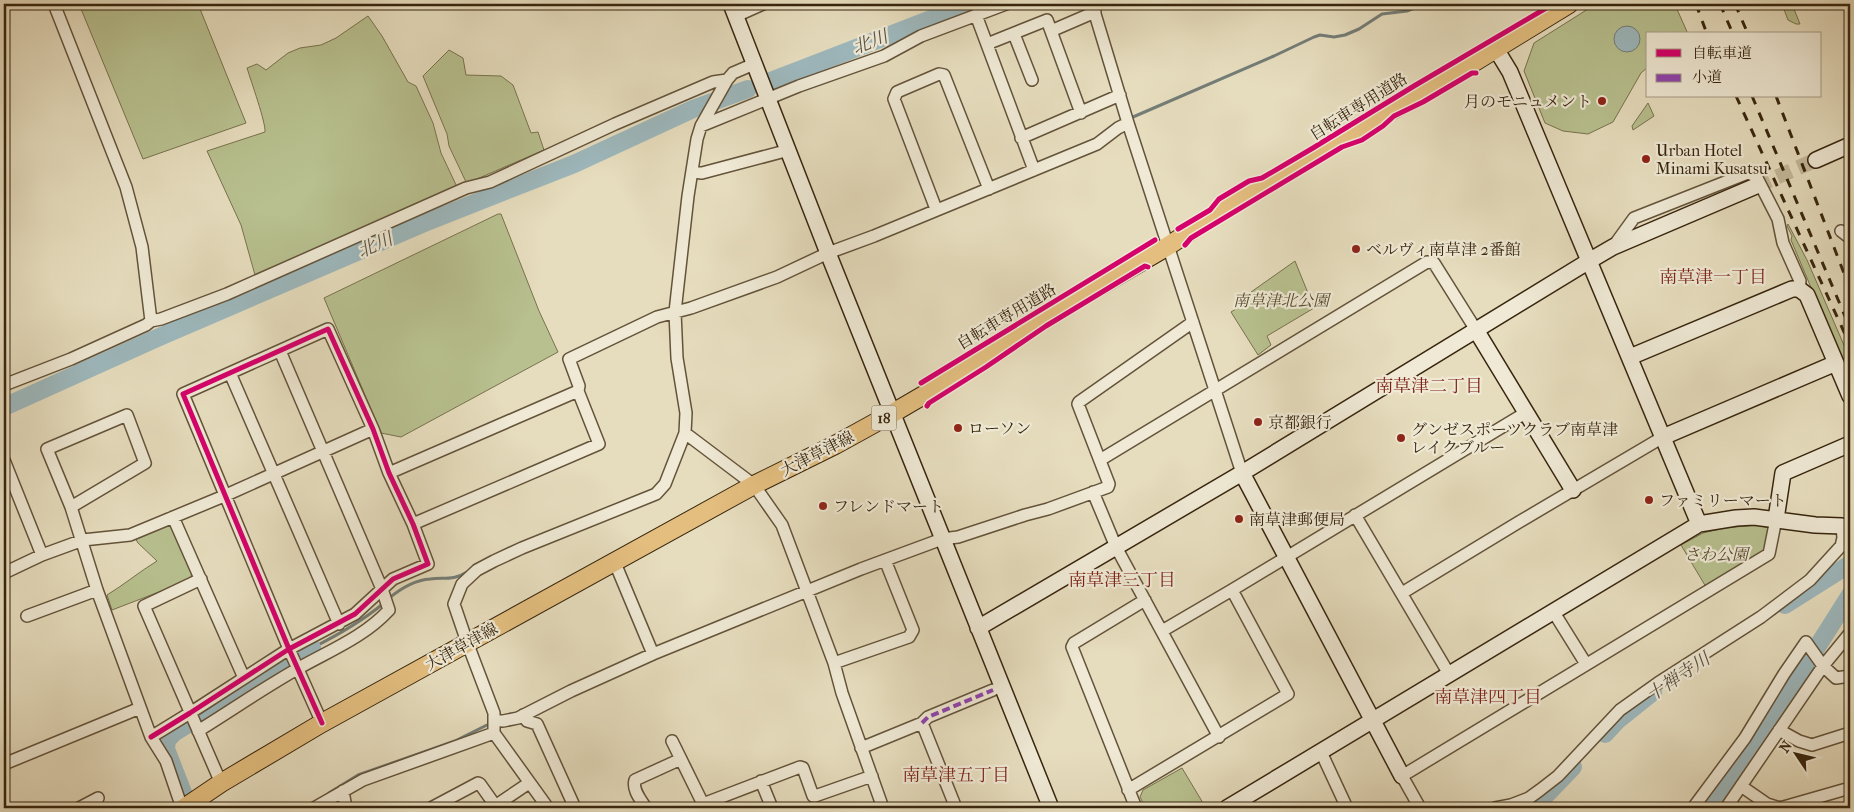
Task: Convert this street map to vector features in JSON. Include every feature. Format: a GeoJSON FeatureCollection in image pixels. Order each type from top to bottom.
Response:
{"type":"FeatureCollection","features":[{"type":"Feature","properties":{"kind":"main road","name":"大津草津線"},"geometry":{"type":"LineString","coordinates":[[183,808],[220,783],[322,723],[467,642],[615,563],[754,485],[835,446],[893,413],[958,375],[1050,315],[1168,246],[1366,124],[1419,96],[1569,4]]}},
{"type":"Feature","properties":{"kind":"street"},"geometry":{"type":"LineString","coordinates":[[54,4],[126,187],[142,247],[151,320]]}},
{"type":"Feature","properties":{"kind":"street"},"geometry":{"type":"LineString","coordinates":[[762,4],[733,10],[828,253],[1051,808]]}},
{"type":"Feature","properties":{"kind":"street"},"geometry":{"type":"LineString","coordinates":[[703,123],[767,97],[884,56],[921,36],[1006,4]]}},
{"type":"Feature","properties":{"kind":"street"},"geometry":{"type":"LineString","coordinates":[[1051,31],[1093,8],[1128,123],[1242,473],[1420,808]]}},
{"type":"Feature","properties":{"kind":"street"},"geometry":{"type":"LineString","coordinates":[[976,15],[1034,170]]}},
{"type":"Feature","properties":{"kind":"street"},"geometry":{"type":"LineString","coordinates":[[986,44],[1047,20],[1081,112]]}},
{"type":"Feature","properties":{"kind":"street"},"geometry":{"type":"LineString","coordinates":[[1014,34],[1032,80]]}},
{"type":"Feature","properties":{"kind":"street"},"geometry":{"type":"LineString","coordinates":[[1496,49],[1510,72],[1699,524]]}},
{"type":"Feature","properties":{"kind":"street"},"geometry":{"type":"LineString","coordinates":[[548,808],[494,733],[494,713],[454,604],[462,584],[469,577],[494,561],[656,494],[665,484],[685,433],[686,413],[677,358],[675,312],[688,196],[697,139],[703,123],[733,73],[756,69]]}},
{"type":"Feature","properties":{"kind":"street"},"geometry":{"type":"LineString","coordinates":[[936,209],[894,99],[897,92],[939,74],[944,75],[989,189]]}},
{"type":"Feature","properties":{"kind":"street"},"geometry":{"type":"LineString","coordinates":[[4,386],[146,326],[151,320],[160,319],[227,294],[466,188],[490,182],[712,82],[726,82]]}},
{"type":"Feature","properties":{"kind":"street"},"geometry":{"type":"LineString","coordinates":[[1022,138],[1120,95]]}},
{"type":"Feature","properties":{"kind":"street"},"geometry":{"type":"LineString","coordinates":[[412,524],[599,444],[578,391],[579,386],[569,359],[657,317],[777,277],[828,253],[874,236],[1097,144],[1128,123]]}},
{"type":"Feature","properties":{"kind":"street"},"geometry":{"type":"LineString","coordinates":[[1816,160],[1850,145]]}},
{"type":"Feature","properties":{"kind":"street"},"geometry":{"type":"LineString","coordinates":[[692,172],[702,173],[789,150]]}},
{"type":"Feature","properties":{"kind":"street"},"geometry":{"type":"LineString","coordinates":[[1613,247],[1634,218],[1748,173],[1756,176],[1778,219],[1783,243],[1800,281],[1799,289]]}},
{"type":"Feature","properties":{"kind":"street"},"geometry":{"type":"LineString","coordinates":[[978,628],[1242,473],[1589,260],[1613,247],[1756,186]]}},
{"type":"Feature","properties":{"kind":"street"},"geometry":{"type":"LineString","coordinates":[[1100,460],[1427,262],[1434,263],[1527,412],[1573,490]]}},
{"type":"Feature","properties":{"kind":"street"},"geometry":{"type":"LineString","coordinates":[[1630,358],[1792,289],[1799,289],[1807,295],[1850,396]]}},
{"type":"Feature","properties":{"kind":"street"},"geometry":{"type":"LineString","coordinates":[[494,720],[503,721],[523,715],[653,654],[885,560],[942,539],[958,537],[1048,509],[1108,487],[1109,484],[1078,404],[1079,402],[1193,322]]}},
{"type":"Feature","properties":{"kind":"street"},"geometry":{"type":"LineString","coordinates":[[194,722],[244,678],[289,649],[355,614],[393,579],[428,564],[389,474],[373,429],[328,329],[183,394],[224,496],[289,649],[322,723]]}},
{"type":"Feature","properties":{"kind":"street"},"geometry":{"type":"LineString","coordinates":[[151,737],[194,722],[362,634],[377,623],[389,610],[382,589],[280,350]]}},
{"type":"Feature","properties":{"kind":"street"},"geometry":{"type":"LineString","coordinates":[[1402,593],[1663,437],[1836,363]]}},
{"type":"Feature","properties":{"kind":"street"},"geometry":{"type":"LineString","coordinates":[[230,373],[339,624]]}},
{"type":"Feature","properties":{"kind":"street"},"geometry":{"type":"LineString","coordinates":[[389,474],[578,391]]}},
{"type":"Feature","properties":{"kind":"street"},"geometry":{"type":"LineString","coordinates":[[1162,631],[1527,412]]}},
{"type":"Feature","properties":{"kind":"street"},"geometry":{"type":"LineString","coordinates":[[71,507],[145,463],[127,415],[48,449],[83,540],[97,590],[140,708],[151,737],[166,762],[183,808]]}},
{"type":"Feature","properties":{"kind":"street"},"geometry":{"type":"LineString","coordinates":[[4,573],[42,555],[83,540],[130,535],[224,496],[373,429]]}},
{"type":"Feature","properties":{"kind":"street"},"geometry":{"type":"LineString","coordinates":[[685,433],[754,485],[782,525],[834,663],[882,808]]}},
{"type":"Feature","properties":{"kind":"street"},"geometry":{"type":"LineString","coordinates":[[1402,776],[1770,554],[1783,473],[1850,444]]}},
{"type":"Feature","properties":{"kind":"street"},"geometry":{"type":"LineString","coordinates":[[4,460],[42,555]]}},
{"type":"Feature","properties":{"kind":"street"},"geometry":{"type":"LineString","coordinates":[[1094,492],[1116,547],[1219,736]]}},
{"type":"Feature","properties":{"kind":"street"},"geometry":{"type":"LineString","coordinates":[[1354,515],[1449,674]]}},
{"type":"Feature","properties":{"kind":"street"},"geometry":{"type":"LineString","coordinates":[[173,517],[244,678]]}},
{"type":"Feature","properties":{"kind":"street"},"geometry":{"type":"LineString","coordinates":[[1226,808],[1699,524],[1736,518],[1776,519],[1816,525],[1846,526],[1841,546],[1810,580],[1761,617],[1658,683],[1620,710],[1558,776],[1529,798],[1511,805],[1495,808]]}},
{"type":"Feature","properties":{"kind":"street"},"geometry":{"type":"LineString","coordinates":[[834,663],[909,637],[913,630],[885,560]]}},
{"type":"Feature","properties":{"kind":"street"},"geometry":{"type":"LineString","coordinates":[[615,563],[653,654]]}},
{"type":"Feature","properties":{"kind":"street"},"geometry":{"type":"LineString","coordinates":[[201,580],[144,606],[220,783]]}},
{"type":"Feature","properties":{"kind":"street"},"geometry":{"type":"LineString","coordinates":[[28,616],[97,590]]}},
{"type":"Feature","properties":{"kind":"street"},"geometry":{"type":"LineString","coordinates":[[1128,790],[1288,694],[1232,590]]}},
{"type":"Feature","properties":{"kind":"street"},"geometry":{"type":"LineString","coordinates":[[1136,808],[1072,647],[1074,643],[1145,600]]}},
{"type":"Feature","properties":{"kind":"street"},"geometry":{"type":"LineString","coordinates":[[1552,611],[1586,664]]}},
{"type":"Feature","properties":{"kind":"street"},"geometry":{"type":"LineString","coordinates":[[1726,808],[1822,666],[1850,633]]}},
{"type":"Feature","properties":{"kind":"street"},"geometry":{"type":"LineString","coordinates":[[1693,808],[1745,738],[1806,642],[1822,666],[1836,678],[1850,676]]}},
{"type":"Feature","properties":{"kind":"street"},"geometry":{"type":"LineString","coordinates":[[861,748],[993,690]]}},
{"type":"Feature","properties":{"kind":"street"},"geometry":{"type":"LineString","coordinates":[[4,764],[140,708]]}},
{"type":"Feature","properties":{"kind":"street"},"geometry":{"type":"LineString","coordinates":[[523,715],[527,721],[536,724],[575,808]]}},
{"type":"Feature","properties":{"kind":"street"},"geometry":{"type":"LineString","coordinates":[[922,722],[956,808]]}},
{"type":"Feature","properties":{"kind":"street"},"geometry":{"type":"LineString","coordinates":[[1779,730],[1799,741],[1812,745],[1850,733]]}},
{"type":"Feature","properties":{"kind":"street"},"geometry":{"type":"LineString","coordinates":[[314,808],[363,780],[494,733]]}},
{"type":"Feature","properties":{"kind":"street"},"geometry":{"type":"LineString","coordinates":[[672,741],[704,806],[761,781],[800,767],[815,796],[872,776]]}},
{"type":"Feature","properties":{"kind":"street"},"geometry":{"type":"LineString","coordinates":[[1321,752],[1347,808]]}},
{"type":"Feature","properties":{"kind":"street"},"geometry":{"type":"LineString","coordinates":[[646,808],[636,791],[635,780],[681,759]]}},
{"type":"Feature","properties":{"kind":"street"},"geometry":{"type":"LineString","coordinates":[[761,781],[772,808]]}},
{"type":"Feature","properties":{"kind":"street"},"geometry":{"type":"LineString","coordinates":[[430,808],[478,783],[495,807],[529,782]]}},
{"type":"Feature","properties":{"kind":"street"},"geometry":{"type":"LineString","coordinates":[[1741,786],[1767,804],[1780,808],[1850,788]]}},
{"type":"Feature","properties":{"kind":"street"},"geometry":{"type":"LineString","coordinates":[[343,791],[346,808]]}},
{"type":"Feature","properties":{"kind":"street"},"geometry":{"type":"LineString","coordinates":[[79,808],[98,798]]}},
{"type":"Feature","properties":{"kind":"green space"},"geometry":{"type":"Polygon","coordinates":[[[79,4],[198,4],[246,123],[143,159],[79,4]]]}},
{"type":"Feature","properties":{"kind":"green space"},"geometry":{"type":"Polygon","coordinates":[[[1596,4],[1683,4],[1676,7],[1687,32],[1646,32],[1646,69],[1641,73],[1613,122],[1588,134],[1563,131],[1545,123],[1524,71],[1534,43],[1596,4]]]}},
{"type":"Feature","properties":{"kind":"green space"},"geometry":{"type":"Polygon","coordinates":[[[1782,4],[1792,4],[1800,24],[1788,20],[1782,4]]]}},
{"type":"Feature","properties":{"kind":"green space"},"geometry":{"type":"Polygon","coordinates":[[[368,16],[382,36],[408,82],[416,86],[433,123],[441,153],[457,187],[255,275],[241,225],[207,151],[265,132],[261,111],[247,68],[257,64],[266,70],[288,53],[300,48],[321,45],[336,38],[368,16]]]}},
{"type":"Feature","properties":{"kind":"green space"},"geometry":{"type":"Polygon","coordinates":[[[449,50],[463,58],[466,75],[501,76],[513,85],[531,133],[538,132],[544,150],[470,182],[466,182],[449,146],[447,134],[423,76],[449,50]]]}},
{"type":"Feature","properties":{"kind":"green space"},"geometry":{"type":"Polygon","coordinates":[[[1648,103],[1654,116],[1633,130],[1632,126],[1648,103]]]}},
{"type":"Feature","properties":{"kind":"green space"},"geometry":{"type":"Polygon","coordinates":[[[501,214],[539,311],[558,352],[401,437],[381,433],[324,298],[501,214]]]}},
{"type":"Feature","properties":{"kind":"green space"},"geometry":{"type":"Polygon","coordinates":[[[1788,224],[1807,260],[1850,359],[1850,380],[1791,240],[1792,236],[1787,226],[1788,224]]]}},
{"type":"Feature","properties":{"kind":"green space","name":"南草津北公園"},"geometry":{"type":"Polygon","coordinates":[[[1295,261],[1314,308],[1267,336],[1271,345],[1258,355],[1231,312],[1247,302],[1244,297],[1295,261]]]}},
{"type":"Feature","properties":{"kind":"green space"},"geometry":{"type":"Polygon","coordinates":[[[166,525],[171,526],[192,573],[190,580],[112,610],[107,595],[157,561],[135,538],[166,525]]]}},
{"type":"Feature","properties":{"kind":"green space","name":"さわ公園"},"geometry":{"type":"Polygon","coordinates":[[[1758,525],[1768,528],[1768,545],[1760,554],[1706,587],[1681,545],[1703,533],[1724,528],[1758,525]]]}},
{"type":"Feature","properties":{"kind":"green space"},"geometry":{"type":"Polygon","coordinates":[[[1182,768],[1206,808],[1148,808],[1146,804],[1144,805],[1140,797],[1143,790],[1182,768]]]}},
{"type":"Feature","properties":{"kind":"water"},"geometry":{"type":"Polygon","coordinates":[[[1627,26],[1636,30],[1640,39],[1636,48],[1627,52],[1618,48],[1614,39],[1618,30],[1627,26]]]}},
{"type":"Feature","properties":{"kind":"waterway","name":"北川"},"geometry":{"type":"LineString","coordinates":[[771,81],[970,4]]}},
{"type":"Feature","properties":{"kind":"waterway"},"geometry":{"type":"LineString","coordinates":[[1133,117],[1314,37],[1320,35],[1334,37],[1345,35],[1359,29],[1382,14],[1407,11],[1424,4]]}},
{"type":"Feature","properties":{"kind":"waterway","name":"北川"},"geometry":{"type":"LineString","coordinates":[[4,407],[157,338],[429,221],[574,164],[693,109],[748,89]]}},
{"type":"Feature","properties":{"kind":"waterway","name":"十禅寺川"},"geometry":{"type":"LineString","coordinates":[[1785,605],[1850,564]]}},
{"type":"Feature","properties":{"kind":"waterway"},"geometry":{"type":"LineString","coordinates":[[388,599],[418,581],[453,578],[467,572]]}},
{"type":"Feature","properties":{"kind":"waterway","name":"十禅寺川"},"geometry":{"type":"LineString","coordinates":[[1709,808],[1807,663],[1850,595]]}},
{"type":"Feature","properties":{"kind":"waterway"},"geometry":{"type":"LineString","coordinates":[[312,648],[349,628],[384,603]]}},
{"type":"Feature","properties":{"kind":"waterway"},"geometry":{"type":"LineString","coordinates":[[189,808],[166,749],[167,740],[175,732],[312,648]]}},
{"type":"Feature","properties":{"kind":"waterway","name":"十禅寺川"},"geometry":{"type":"LineString","coordinates":[[1605,734],[1618,720],[1653,692]]}},
{"type":"Feature","properties":{"kind":"waterway"},"geometry":{"type":"LineString","coordinates":[[329,793],[358,775],[455,741],[487,725],[493,725]]}},
{"type":"Feature","properties":{"kind":"waterway","name":"十禅寺川"},"geometry":{"type":"LineString","coordinates":[[1522,808],[1547,794],[1573,767]]}},
{"type":"Feature","properties":{"kind":"waterway"},"geometry":{"type":"LineString","coordinates":[[302,808],[313,803]]}},
{"type":"Feature","properties":{"kind":"tunnel"},"geometry":{"type":"LineString","coordinates":[[1756,186],[1816,160]]}},
{"type":"Feature","properties":{"kind":"railway"},"geometry":{"type":"LineString","coordinates":[[1696,4],[1706,32]]}},
{"type":"Feature","properties":{"kind":"railway"},"geometry":{"type":"LineString","coordinates":[[1720,4],[1732,32]]}},
{"type":"Feature","properties":{"kind":"railway"},"geometry":{"type":"LineString","coordinates":[[1735,4],[1747,32]]}},
{"type":"Feature","properties":{"kind":"railway"},"geometry":{"type":"LineString","coordinates":[[1737,98],[1850,345]]}},
{"type":"Feature","properties":{"kind":"railway"},"geometry":{"type":"LineString","coordinates":[[1753,98],[1850,328]]}},
{"type":"Feature","properties":{"kind":"railway"},"geometry":{"type":"LineString","coordinates":[[1777,98],[1850,289]]}},
{"type":"Feature","properties":{"kind":"marked path"},"geometry":{"type":"LineString","coordinates":[[922,723],[928,717],[993,690]]}},
{"type":"Feature","properties":{"kind":"cycle path","name":"自転車専用道路"},"geometry":{"type":"LineString","coordinates":[[1178,229],[1210,210],[1219,199],[1249,181],[1262,178],[1553,4]]}},
{"type":"Feature","properties":{"kind":"cycle path"},"geometry":{"type":"LineString","coordinates":[[1185,245],[1191,238],[1342,147],[1362,140],[1394,116],[1423,102],[1472,73],[1476,73]]}},
{"type":"Feature","properties":{"kind":"cycle path","name":"自転車専用道路"},"geometry":{"type":"LineString","coordinates":[[921,383],[1155,240]]}},
{"type":"Feature","properties":{"kind":"cycle path"},"geometry":{"type":"LineString","coordinates":[[927,406],[1046,326],[1145,266],[1148,267]]}},
{"type":"Feature","properties":{"kind":"cycle path"},"geometry":{"type":"LineString","coordinates":[[151,737],[289,649],[355,614],[393,579],[428,564],[413,524],[389,473],[373,429],[328,329],[183,394],[289,649],[322,723]]}},
{"type":"Feature","properties":{"kind":"place","name":"月のモニュメント"},"geometry":{"type":"Point","coordinates":[1602,101]}},
{"type":"Feature","properties":{"kind":"place","name":"Urban Hotel Minami Kusatsu"},"geometry":{"type":"Point","coordinates":[1646,159]}},
{"type":"Feature","properties":{"kind":"place","name":"ベルヴィ南草津 2番館"},"geometry":{"type":"Point","coordinates":[1356,249]}},
{"type":"Feature","properties":{"kind":"place","name":"京都銀行"},"geometry":{"type":"Point","coordinates":[1258,422]}},
{"type":"Feature","properties":{"kind":"place","name":"ローソン"},"geometry":{"type":"Point","coordinates":[958,428]}},
{"type":"Feature","properties":{"kind":"place","name":"グンゼスポーツクラブ南草津 レイクブルー"},"geometry":{"type":"Point","coordinates":[1401,438]}},
{"type":"Feature","properties":{"kind":"place","name":"ファミリーマート"},"geometry":{"type":"Point","coordinates":[1649,500]}},
{"type":"Feature","properties":{"kind":"place","name":"フレンドマート"},"geometry":{"type":"Point","coordinates":[823,506]}},
{"type":"Feature","properties":{"kind":"place","name":"南草津郵便局"},"geometry":{"type":"Point","coordinates":[1239,519]}},
{"type":"Feature","properties":{"kind":"district","name":"南草津一丁目"},"geometry":{"type":"Point","coordinates":[1713,277]}},
{"type":"Feature","properties":{"kind":"district","name":"南草津二丁目"},"geometry":{"type":"Point","coordinates":[1429,386]}},
{"type":"Feature","properties":{"kind":"district","name":"南草津三丁目"},"geometry":{"type":"Point","coordinates":[1122,580]}},
{"type":"Feature","properties":{"kind":"district","name":"南草津四丁目"},"geometry":{"type":"Point","coordinates":[1488,697]}},
{"type":"Feature","properties":{"kind":"district","name":"南草津五丁目"},"geometry":{"type":"Point","coordinates":[956,775]}}]}
